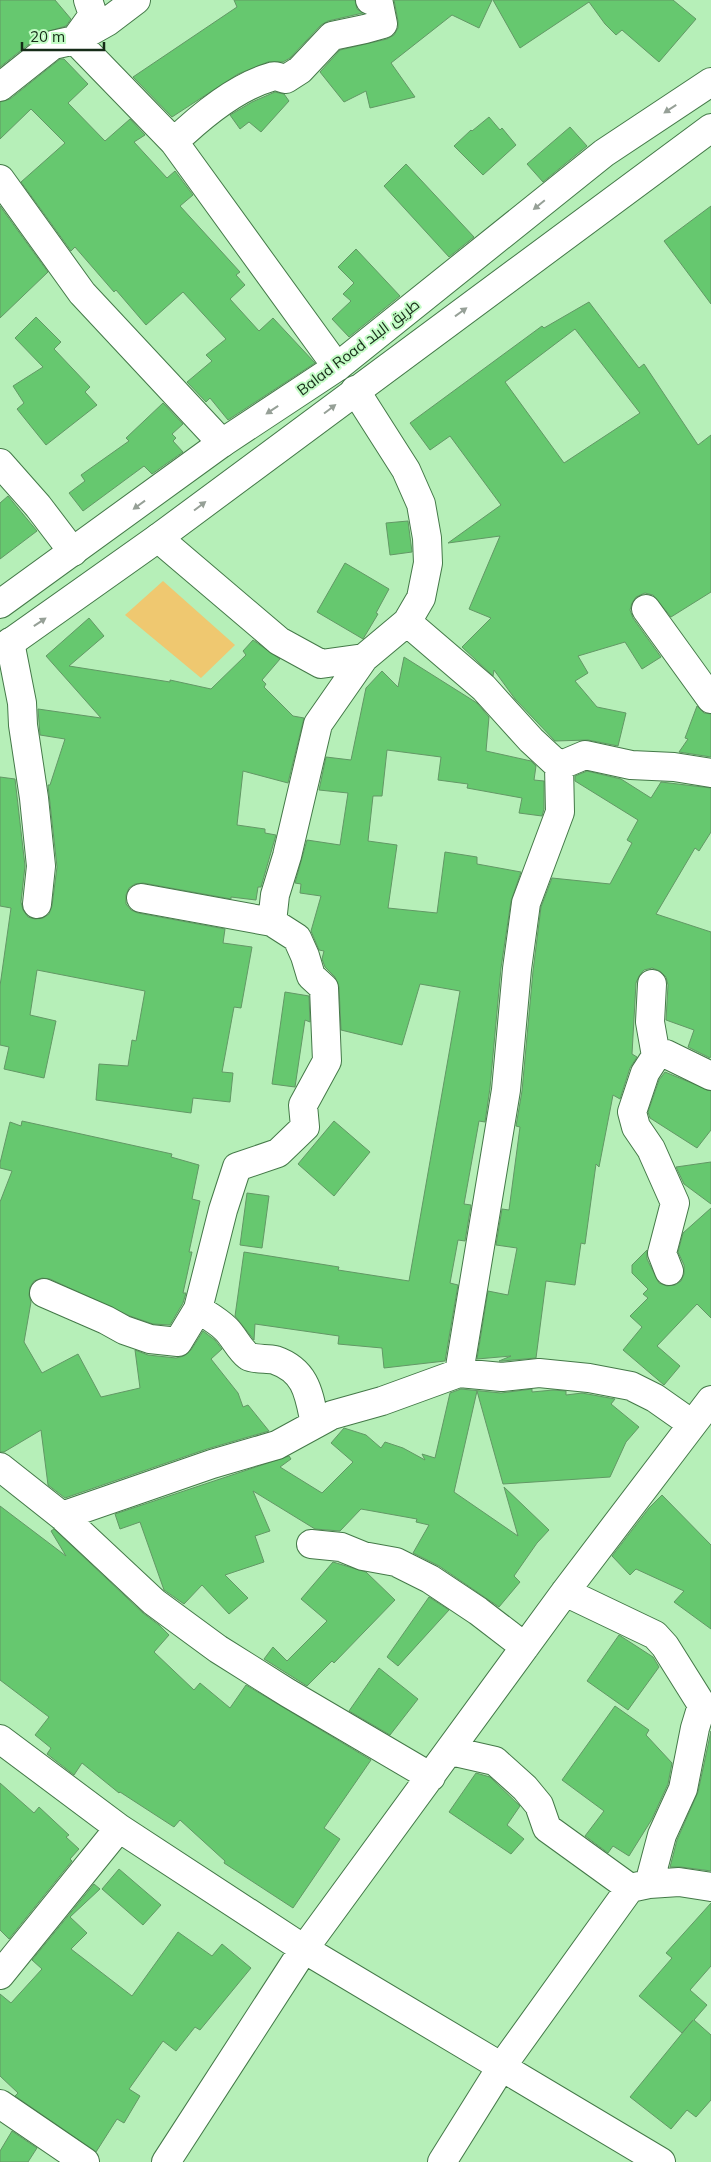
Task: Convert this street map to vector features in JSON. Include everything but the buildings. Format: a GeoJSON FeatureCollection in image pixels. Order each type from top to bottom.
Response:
{"type":"FeatureCollection","features":[{"type":"Feature","properties":{"kind":"main road"},"geometry":{"type":"LineString","coordinates":[[75,40],[93,15],[88,0]]}},
{"type":"Feature","properties":{"kind":"main road"},"geometry":{"type":"LineString","coordinates":[[0,87],[53,45],[75,40],[107,22],[136,0]]}},
{"type":"Feature","properties":{"kind":"main road"},"geometry":{"type":"LineString","coordinates":[[174,142],[201,117],[240,91],[273,76],[286,79],[300,70],[332,36],[365,30],[383,24],[379,4],[370,0]]}},
{"type":"Feature","properties":{"kind":"main road"},"geometry":{"type":"LineString","coordinates":[[75,40],[174,142],[336,367]]}},
{"type":"Feature","properties":{"kind":"main road","name":"Balad Road طريق البلد"},"geometry":{"type":"LineString","coordinates":[[0,604],[222,444],[336,367],[604,153],[711,82]]}},
{"type":"Feature","properties":{"kind":"main road"},"geometry":{"type":"LineString","coordinates":[[37,904],[41,866],[34,798],[23,725],[22,702],[5,646],[158,538],[355,390],[711,128]]}},
{"type":"Feature","properties":{"kind":"main road"},"geometry":{"type":"LineString","coordinates":[[0,180],[82,292],[222,444]]}},
{"type":"Feature","properties":{"kind":"main road"},"geometry":{"type":"LineString","coordinates":[[272,922],[275,895],[287,856],[318,724],[364,658],[407,622],[421,598],[428,563],[427,538],[421,504],[406,470],[355,390]]}},
{"type":"Feature","properties":{"kind":"main road"},"geometry":{"type":"LineString","coordinates":[[0,463],[38,506],[74,552]]}},
{"type":"Feature","properties":{"kind":"main road"},"geometry":{"type":"LineString","coordinates":[[158,538],[279,641],[321,664],[364,658]]}},
{"type":"Feature","properties":{"kind":"main road"},"geometry":{"type":"LineString","coordinates":[[646,609],[711,699]]}},
{"type":"Feature","properties":{"kind":"main road"},"geometry":{"type":"LineString","coordinates":[[407,622],[484,688],[531,740],[559,766],[560,812],[526,903],[516,969],[506,1090],[459,1373]]}},
{"type":"Feature","properties":{"kind":"main road"},"geometry":{"type":"LineString","coordinates":[[559,766],[585,755],[631,765],[674,767],[711,773]]}},
{"type":"Feature","properties":{"kind":"main road"},"geometry":{"type":"LineString","coordinates":[[44,1293],[106,1320],[124,1330],[160,1341],[178,1342],[198,1309],[223,1210],[237,1167],[278,1153],[305,1127],[303,1105],[327,1060],[324,988],[311,976],[305,956],[296,938],[272,922],[141,898]]}},
{"type":"Feature","properties":{"kind":"main road"},"geometry":{"type":"LineString","coordinates":[[652,984],[650,1022],[656,1056],[645,1073],[632,1112],[636,1127],[651,1150],[675,1203],[662,1253],[669,1271]]}},
{"type":"Feature","properties":{"kind":"main road"},"geometry":{"type":"LineString","coordinates":[[656,1056],[666,1054],[711,1076]]}},
{"type":"Feature","properties":{"kind":"main road"},"geometry":{"type":"LineString","coordinates":[[198,1309],[227,1330],[233,1341],[249,1357],[274,1360],[298,1374],[308,1393],[315,1424]]}},
{"type":"Feature","properties":{"kind":"main road"},"geometry":{"type":"LineString","coordinates":[[62,1516],[212,1464],[277,1445],[332,1415],[459,1373],[502,1378],[539,1373],[589,1378],[631,1386],[655,1398],[692,1424]]}},
{"type":"Feature","properties":{"kind":"main road"},"geometry":{"type":"LineString","coordinates":[[166,2162],[304,1949],[451,1751],[565,1592],[711,1400]]}},
{"type":"Feature","properties":{"kind":"main road"},"geometry":{"type":"LineString","coordinates":[[0,1467],[62,1516],[154,1602],[218,1649],[288,1694],[431,1777]]}},
{"type":"Feature","properties":{"kind":"main road"},"geometry":{"type":"LineString","coordinates":[[311,1544],[341,1547],[363,1556],[396,1562],[430,1579],[478,1611],[526,1647]]}},
{"type":"Feature","properties":{"kind":"main road"},"geometry":{"type":"LineString","coordinates":[[442,2162],[502,2066],[639,1886],[683,1790],[690,1762],[695,1728],[708,1707],[665,1646],[655,1635],[565,1592]]}},
{"type":"Feature","properties":{"kind":"main road"},"geometry":{"type":"LineString","coordinates":[[0,1739],[119,1828],[304,1949],[661,2162]]}},
{"type":"Feature","properties":{"kind":"main road"},"geometry":{"type":"LineString","coordinates":[[451,1751],[494,1761],[525,1788],[539,1805],[547,1828],[639,1886],[679,1882],[711,1886]]}},
{"type":"Feature","properties":{"kind":"main road"},"geometry":{"type":"LineString","coordinates":[[0,1975],[119,1828]]}},
{"type":"Feature","properties":{"kind":"main road"},"geometry":{"type":"LineString","coordinates":[[0,2104],[85,2162]]}},
{"type":"Feature","properties":{"kind":"shaded area"},"geometry":{"type":"Polygon","coordinates":[[[163,581],[235,645],[201,678],[125,615],[163,581]]]}}]}
